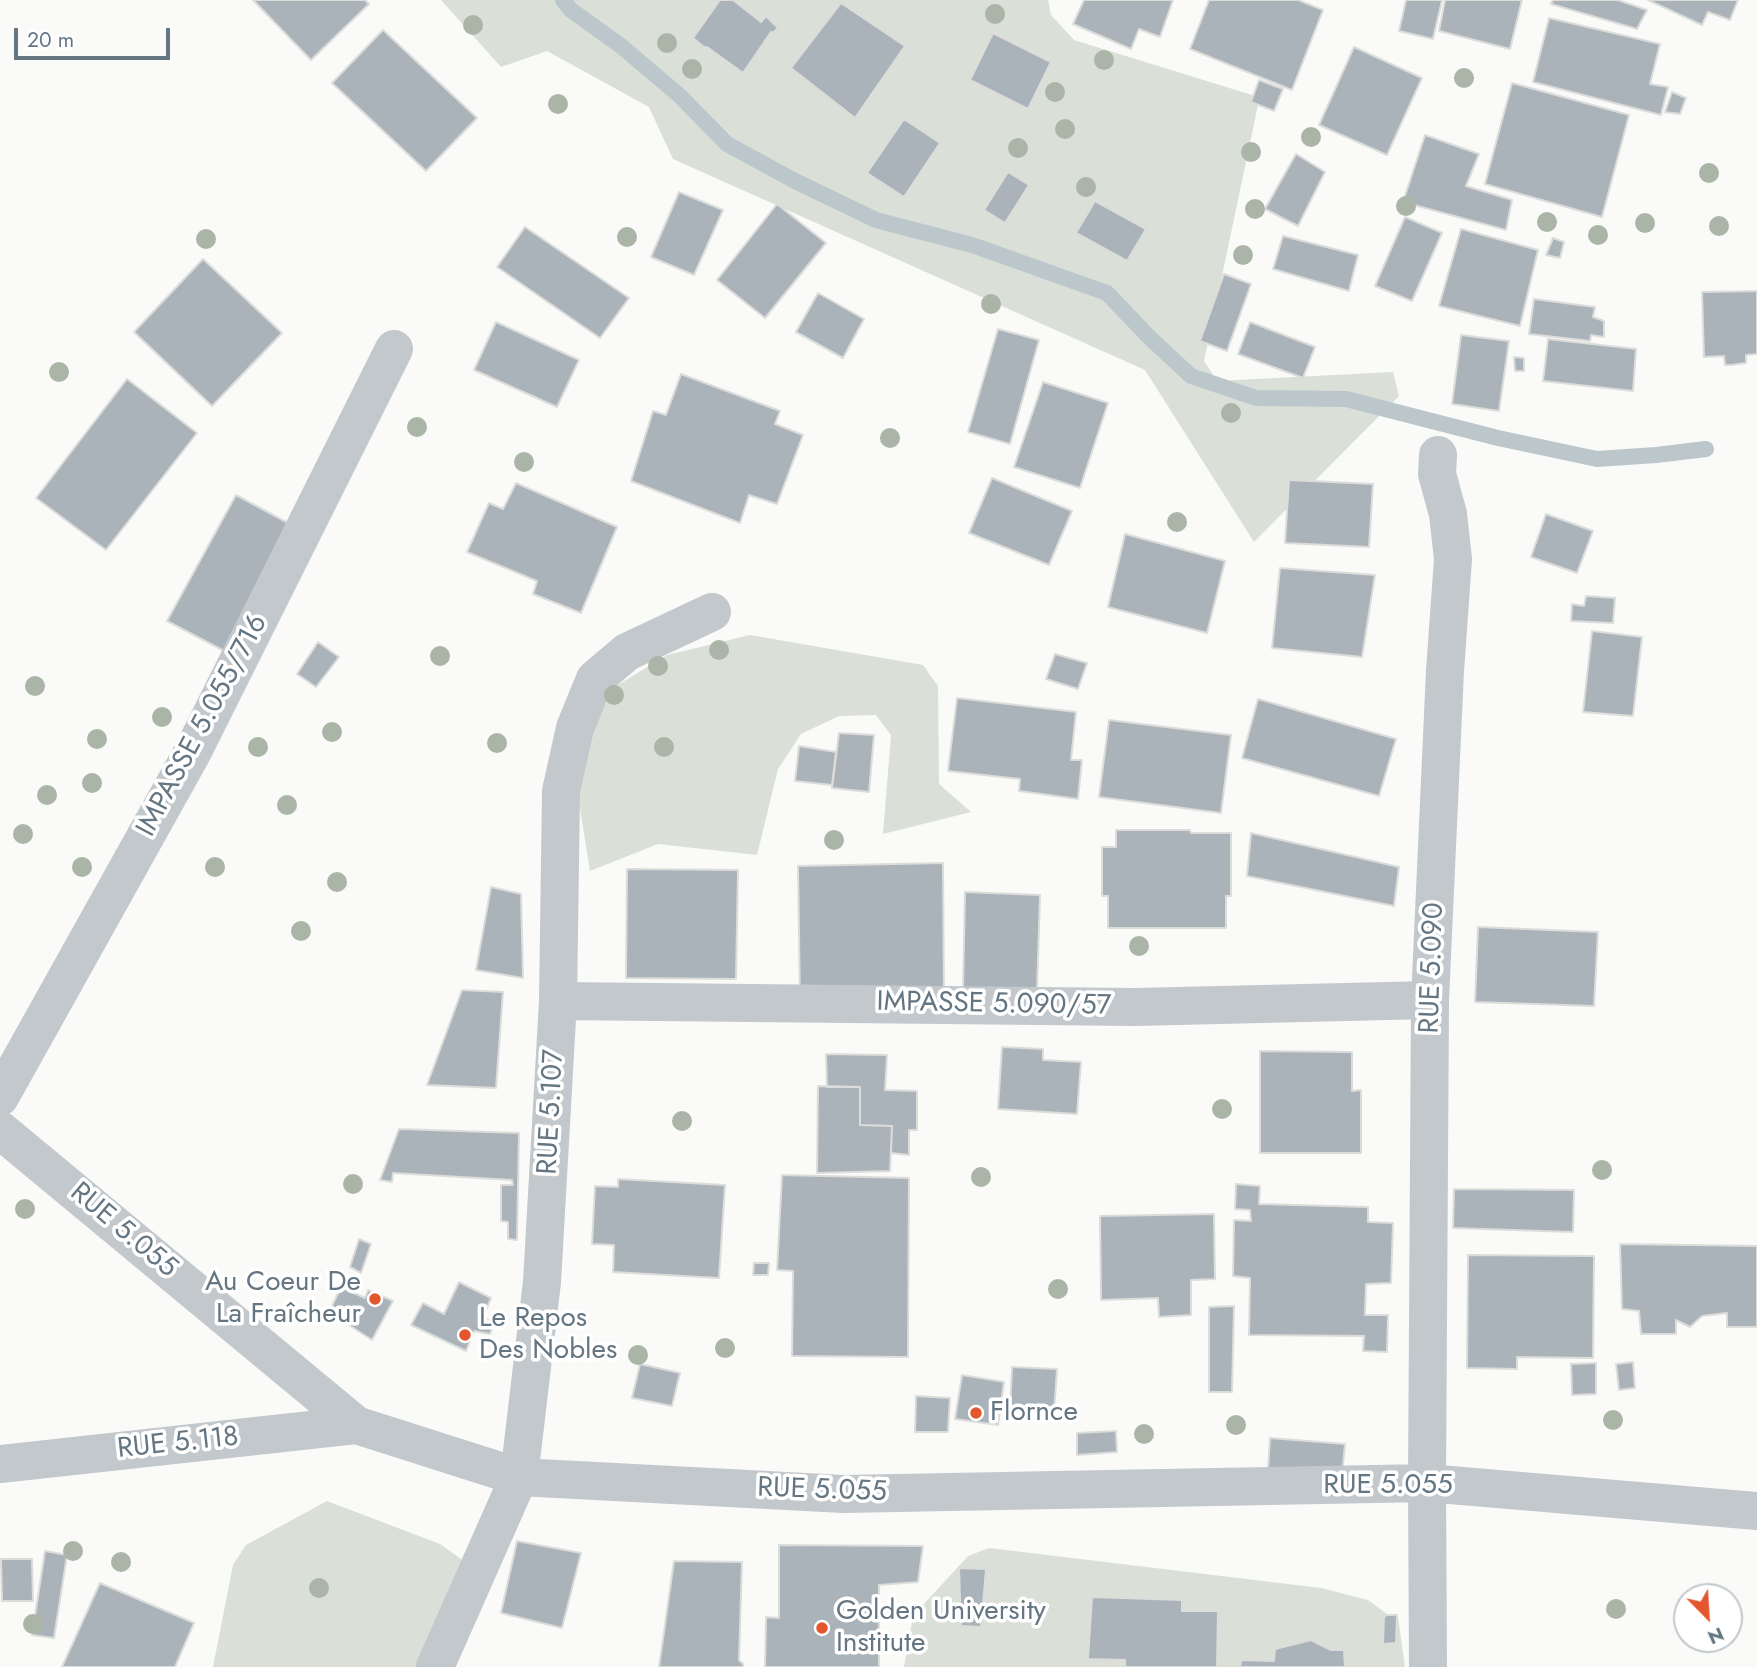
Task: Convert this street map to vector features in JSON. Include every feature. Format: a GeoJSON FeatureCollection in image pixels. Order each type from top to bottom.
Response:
{"type":"FeatureCollection","features":[{"type":"Feature","properties":{"kind":"street","name":"IMPASSE 5.055/716"},"geometry":{"type":"LineString","coordinates":[[0,1097],[192,754],[394,349]]}},
{"type":"Feature","properties":{"kind":"street","name":"RUE 5.090"},"geometry":{"type":"LineString","coordinates":[[1428,1667],[1430,1000],[1445,671],[1453,559],[1448,514],[1437,474],[1438,455]]}},
{"type":"Feature","properties":{"kind":"street","name":"RUE 5.107"},"geometry":{"type":"LineString","coordinates":[[435,1667],[519,1476],[542,1282],[558,1001],[561,791],[575,728],[595,679],[627,652],[712,612]]}},
{"type":"Feature","properties":{"kind":"street","name":"IMPASSE 5.090/57"},"geometry":{"type":"LineString","coordinates":[[558,1001],[1135,1007],[1430,1000]]}},
{"type":"Feature","properties":{"kind":"street","name":"RUE 5.055"},"geometry":{"type":"LineString","coordinates":[[0,1129],[355,1425],[519,1476],[844,1494],[1427,1483],[1757,1511]]}},
{"type":"Feature","properties":{"kind":"street","name":"RUE 5.118"},"geometry":{"type":"LineString","coordinates":[[0,1464],[355,1425]]}},
{"type":"Feature","properties":{"kind":"shaded area"},"geometry":{"type":"Polygon","coordinates":[[[441,0],[1048,0],[1051,15],[1074,40],[1252,95],[1258,105],[1204,361],[1217,381],[1393,372],[1399,396],[1254,542],[1145,370],[673,159],[649,107],[547,51],[501,67],[441,0]]]}},
{"type":"Feature","properties":{"kind":"shaded area"},"geometry":{"type":"Polygon","coordinates":[[[750,635],[923,665],[938,686],[939,784],[971,812],[883,834],[891,735],[876,715],[839,716],[801,734],[778,769],[757,855],[658,844],[590,871],[576,784],[598,697],[667,655],[750,635]]]}},
{"type":"Feature","properties":{"kind":"shaded area"},"geometry":{"type":"Polygon","coordinates":[[[327,1501],[440,1544],[461,1559],[470,1581],[454,1667],[213,1667],[233,1565],[246,1545],[327,1501]]]}},
{"type":"Feature","properties":{"kind":"shaded area"},"geometry":{"type":"Polygon","coordinates":[[[989,1548],[1321,1588],[1368,1600],[1387,1614],[1398,1617],[1405,1667],[904,1667],[913,1616],[968,1556],[989,1548]]]}},
{"type":"Feature","properties":{"kind":"building"},"geometry":{"type":"Polygon","coordinates":[[[253,0],[365,0],[369,4],[311,60],[253,0]]]}},
{"type":"Feature","properties":{"kind":"building"},"geometry":{"type":"Polygon","coordinates":[[[720,0],[733,0],[761,22],[766,16],[778,28],[771,32],[743,73],[693,38],[720,0]]]}},
{"type":"Feature","properties":{"kind":"building"},"geometry":{"type":"Polygon","coordinates":[[[1084,0],[1173,0],[1160,37],[1139,29],[1131,49],[1073,24],[1084,0]]]}},
{"type":"Feature","properties":{"kind":"building"},"geometry":{"type":"Polygon","coordinates":[[[1209,0],[1298,0],[1323,10],[1292,90],[1190,49],[1209,0]]]}},
{"type":"Feature","properties":{"kind":"building"},"geometry":{"type":"Polygon","coordinates":[[[1406,0],[1442,0],[1433,39],[1399,31],[1406,0]]]}},
{"type":"Feature","properties":{"kind":"building"},"geometry":{"type":"Polygon","coordinates":[[[1445,0],[1522,0],[1510,49],[1439,31],[1445,0]]]}},
{"type":"Feature","properties":{"kind":"building"},"geometry":{"type":"Polygon","coordinates":[[[1553,0],[1618,0],[1647,10],[1637,29],[1551,4],[1553,0]]]}},
{"type":"Feature","properties":{"kind":"building"},"geometry":{"type":"Polygon","coordinates":[[[1648,0],[1738,0],[1730,20],[1708,12],[1702,25],[1648,0]]]}},
{"type":"Feature","properties":{"kind":"building"},"geometry":{"type":"Polygon","coordinates":[[[841,3],[905,46],[855,118],[791,68],[841,3]]]}},
{"type":"Feature","properties":{"kind":"building"},"geometry":{"type":"Polygon","coordinates":[[[1549,18],[1660,44],[1650,84],[1668,87],[1661,115],[1533,82],[1549,18]]]}},
{"type":"Feature","properties":{"kind":"building"},"geometry":{"type":"Polygon","coordinates":[[[383,30],[477,118],[426,171],[332,83],[383,30]]]}},
{"type":"Feature","properties":{"kind":"building"},"geometry":{"type":"Polygon","coordinates":[[[993,33],[1051,62],[1028,109],[970,80],[993,33]]]}},
{"type":"Feature","properties":{"kind":"building"},"geometry":{"type":"Polygon","coordinates":[[[1354,47],[1422,78],[1387,155],[1319,125],[1354,47]]]}},
{"type":"Feature","properties":{"kind":"building"},"geometry":{"type":"Polygon","coordinates":[[[1259,80],[1283,89],[1274,111],[1251,102],[1259,80]]]}},
{"type":"Feature","properties":{"kind":"building"},"geometry":{"type":"Polygon","coordinates":[[[1512,83],[1629,115],[1602,217],[1485,184],[1512,83]]]}},
{"type":"Feature","properties":{"kind":"building"},"geometry":{"type":"Polygon","coordinates":[[[1672,92],[1686,98],[1680,114],[1665,112],[1672,92]]]}},
{"type":"Feature","properties":{"kind":"building"},"geometry":{"type":"Polygon","coordinates":[[[904,119],[940,143],[904,197],[867,173],[904,119]]]}},
{"type":"Feature","properties":{"kind":"building"},"geometry":{"type":"Polygon","coordinates":[[[1425,135],[1479,154],[1466,186],[1512,200],[1506,230],[1403,202],[1425,135]]]}},
{"type":"Feature","properties":{"kind":"building"},"geometry":{"type":"Polygon","coordinates":[[[1296,154],[1325,172],[1298,226],[1265,209],[1296,154]]]}},
{"type":"Feature","properties":{"kind":"building"},"geometry":{"type":"Polygon","coordinates":[[[1008,172],[1029,185],[1005,223],[984,210],[1008,172]]]}},
{"type":"Feature","properties":{"kind":"building"},"geometry":{"type":"Polygon","coordinates":[[[679,192],[723,210],[694,275],[651,257],[679,192]]]}},
{"type":"Feature","properties":{"kind":"building"},"geometry":{"type":"Polygon","coordinates":[[[1095,201],[1146,229],[1127,261],[1076,233],[1095,201]]]}},
{"type":"Feature","properties":{"kind":"building"},"geometry":{"type":"Polygon","coordinates":[[[777,204],[826,243],[765,318],[717,280],[777,204]]]}},
{"type":"Feature","properties":{"kind":"building"},"geometry":{"type":"Polygon","coordinates":[[[1405,217],[1442,233],[1412,301],[1375,286],[1405,217]]]}},
{"type":"Feature","properties":{"kind":"building"},"geometry":{"type":"Polygon","coordinates":[[[525,227],[629,298],[600,338],[497,267],[525,227]]]}},
{"type":"Feature","properties":{"kind":"building"},"geometry":{"type":"Polygon","coordinates":[[[1461,229],[1538,250],[1520,326],[1439,306],[1461,229]]]}},
{"type":"Feature","properties":{"kind":"building"},"geometry":{"type":"Polygon","coordinates":[[[1283,236],[1358,255],[1349,291],[1273,269],[1283,236]]]}},
{"type":"Feature","properties":{"kind":"building"},"geometry":{"type":"Polygon","coordinates":[[[1553,238],[1564,242],[1560,258],[1546,255],[1553,238]]]}},
{"type":"Feature","properties":{"kind":"building"},"geometry":{"type":"Polygon","coordinates":[[[203,259],[282,333],[212,406],[134,332],[203,259]]]}},
{"type":"Feature","properties":{"kind":"building"},"geometry":{"type":"Polygon","coordinates":[[[1224,274],[1251,284],[1227,351],[1200,341],[1224,274]]]}},
{"type":"Feature","properties":{"kind":"building"},"geometry":{"type":"Polygon","coordinates":[[[1757,291],[1757,354],[1746,355],[1746,363],[1731,365],[1725,365],[1724,356],[1704,357],[1702,292],[1757,291]]]}},
{"type":"Feature","properties":{"kind":"building"},"geometry":{"type":"Polygon","coordinates":[[[818,293],[864,319],[843,358],[796,332],[818,293]]]}},
{"type":"Feature","properties":{"kind":"building"},"geometry":{"type":"Polygon","coordinates":[[[1534,299],[1595,307],[1593,317],[1604,321],[1604,337],[1591,335],[1590,341],[1529,334],[1534,299]]]}},
{"type":"Feature","properties":{"kind":"building"},"geometry":{"type":"Polygon","coordinates":[[[496,322],[579,360],[557,407],[474,370],[496,322]]]}},
{"type":"Feature","properties":{"kind":"building"},"geometry":{"type":"Polygon","coordinates":[[[1250,322],[1315,347],[1303,378],[1238,354],[1250,322]]]}},
{"type":"Feature","properties":{"kind":"building"},"geometry":{"type":"Polygon","coordinates":[[[998,329],[1039,340],[1010,444],[968,432],[998,329]]]}},
{"type":"Feature","properties":{"kind":"building"},"geometry":{"type":"Polygon","coordinates":[[[1461,335],[1509,341],[1499,411],[1452,404],[1461,335]]]}},
{"type":"Feature","properties":{"kind":"building"},"geometry":{"type":"Polygon","coordinates":[[[1548,339],[1636,349],[1633,391],[1543,381],[1548,339]]]}},
{"type":"Feature","properties":{"kind":"building"},"geometry":{"type":"Polygon","coordinates":[[[1514,357],[1524,358],[1524,371],[1515,371],[1514,357]]]}},
{"type":"Feature","properties":{"kind":"building"},"geometry":{"type":"Polygon","coordinates":[[[681,374],[780,411],[775,424],[803,435],[777,504],[749,495],[740,523],[631,481],[653,411],[666,415],[681,374]]]}},
{"type":"Feature","properties":{"kind":"building"},"geometry":{"type":"Polygon","coordinates":[[[127,379],[197,433],[106,550],[36,498],[127,379]]]}},
{"type":"Feature","properties":{"kind":"building"},"geometry":{"type":"Polygon","coordinates":[[[1043,382],[1108,403],[1080,488],[1014,467],[1043,382]]]}},
{"type":"Feature","properties":{"kind":"building"},"geometry":{"type":"Polygon","coordinates":[[[992,478],[1072,511],[1049,565],[969,533],[992,478]]]}},
{"type":"Feature","properties":{"kind":"building"},"geometry":{"type":"Polygon","coordinates":[[[1289,480],[1373,484],[1369,547],[1285,543],[1289,480]]]}},
{"type":"Feature","properties":{"kind":"building"},"geometry":{"type":"Polygon","coordinates":[[[516,483],[617,527],[581,613],[533,594],[537,581],[467,552],[489,503],[503,509],[516,483]]]}},
{"type":"Feature","properties":{"kind":"building"},"geometry":{"type":"Polygon","coordinates":[[[236,495],[301,530],[232,655],[167,621],[236,495]]]}},
{"type":"Feature","properties":{"kind":"building"},"geometry":{"type":"Polygon","coordinates":[[[1546,514],[1593,531],[1577,573],[1531,557],[1546,514]]]}},
{"type":"Feature","properties":{"kind":"building"},"geometry":{"type":"Polygon","coordinates":[[[1125,534],[1225,561],[1207,633],[1108,607],[1125,534]]]}},
{"type":"Feature","properties":{"kind":"building"},"geometry":{"type":"Polygon","coordinates":[[[1280,568],[1375,575],[1362,657],[1272,648],[1280,568]]]}},
{"type":"Feature","properties":{"kind":"building"},"geometry":{"type":"Polygon","coordinates":[[[1586,596],[1615,598],[1613,623],[1571,621],[1572,604],[1584,606],[1586,596]]]}},
{"type":"Feature","properties":{"kind":"building"},"geometry":{"type":"Polygon","coordinates":[[[1592,631],[1642,637],[1633,716],[1583,712],[1592,631]]]}},
{"type":"Feature","properties":{"kind":"building"},"geometry":{"type":"Polygon","coordinates":[[[318,642],[339,657],[316,687],[297,674],[318,642]]]}},
{"type":"Feature","properties":{"kind":"building"},"geometry":{"type":"Polygon","coordinates":[[[1055,654],[1087,663],[1078,689],[1046,679],[1055,654]]]}},
{"type":"Feature","properties":{"kind":"building"},"geometry":{"type":"Polygon","coordinates":[[[957,698],[1076,712],[1071,760],[1082,760],[1078,799],[1019,791],[1020,779],[948,771],[957,698]]]}},
{"type":"Feature","properties":{"kind":"building"},"geometry":{"type":"Polygon","coordinates":[[[1258,699],[1396,739],[1379,796],[1242,758],[1258,699]]]}},
{"type":"Feature","properties":{"kind":"building"},"geometry":{"type":"Polygon","coordinates":[[[1109,720],[1231,735],[1221,813],[1099,797],[1109,720]]]}},
{"type":"Feature","properties":{"kind":"building"},"geometry":{"type":"Polygon","coordinates":[[[839,733],[874,735],[869,792],[832,788],[839,733]]]}},
{"type":"Feature","properties":{"kind":"building"},"geometry":{"type":"Polygon","coordinates":[[[799,746],[836,752],[832,785],[795,781],[799,746]]]}},
{"type":"Feature","properties":{"kind":"building"},"geometry":{"type":"Polygon","coordinates":[[[1116,830],[1231,833],[1231,896],[1226,896],[1226,928],[1108,928],[1108,896],[1102,896],[1102,847],[1116,847],[1116,830]]]}},
{"type":"Feature","properties":{"kind":"building"},"geometry":{"type":"Polygon","coordinates":[[[1251,833],[1399,867],[1394,906],[1247,876],[1251,833]]]}},
{"type":"Feature","properties":{"kind":"building"},"geometry":{"type":"Polygon","coordinates":[[[943,863],[944,999],[800,1001],[798,866],[943,863]]]}},
{"type":"Feature","properties":{"kind":"building"},"geometry":{"type":"Polygon","coordinates":[[[627,869],[738,870],[736,979],[626,978],[627,869]]]}},
{"type":"Feature","properties":{"kind":"building"},"geometry":{"type":"Polygon","coordinates":[[[491,887],[521,894],[523,978],[476,970],[491,887]]]}},
{"type":"Feature","properties":{"kind":"building"},"geometry":{"type":"Polygon","coordinates":[[[965,892],[1040,895],[1037,992],[963,991],[965,892]]]}},
{"type":"Feature","properties":{"kind":"building"},"geometry":{"type":"Polygon","coordinates":[[[1478,927],[1598,932],[1594,1006],[1475,1002],[1478,927]]]}},
{"type":"Feature","properties":{"kind":"building"},"geometry":{"type":"Polygon","coordinates":[[[462,990],[503,992],[496,1088],[427,1085],[462,990]]]}},
{"type":"Feature","properties":{"kind":"building"},"geometry":{"type":"Polygon","coordinates":[[[1002,1047],[1043,1049],[1043,1060],[1081,1062],[1077,1114],[998,1109],[1002,1047]]]}},
{"type":"Feature","properties":{"kind":"building"},"geometry":{"type":"Polygon","coordinates":[[[1260,1051],[1352,1052],[1352,1091],[1361,1090],[1361,1153],[1260,1153],[1260,1051]]]}},
{"type":"Feature","properties":{"kind":"building"},"geometry":{"type":"Polygon","coordinates":[[[826,1054],[887,1055],[885,1090],[917,1091],[917,1130],[909,1130],[909,1155],[891,1153],[892,1126],[860,1125],[860,1087],[827,1087],[826,1054]]]}},
{"type":"Feature","properties":{"kind":"building"},"geometry":{"type":"Polygon","coordinates":[[[818,1086],[860,1087],[860,1125],[892,1126],[890,1171],[817,1173],[818,1086]]]}},
{"type":"Feature","properties":{"kind":"building"},"geometry":{"type":"Polygon","coordinates":[[[399,1129],[519,1133],[517,1240],[508,1239],[508,1222],[501,1221],[501,1185],[513,1185],[512,1180],[393,1173],[392,1182],[380,1180],[399,1129]]]}},
{"type":"Feature","properties":{"kind":"building"},"geometry":{"type":"Polygon","coordinates":[[[782,1175],[909,1178],[908,1357],[792,1356],[793,1271],[777,1270],[782,1175]]]}},
{"type":"Feature","properties":{"kind":"building"},"geometry":{"type":"Polygon","coordinates":[[[618,1179],[725,1185],[719,1278],[613,1272],[614,1245],[592,1244],[595,1186],[618,1187],[618,1179]]]}},
{"type":"Feature","properties":{"kind":"building"},"geometry":{"type":"Polygon","coordinates":[[[1236,1184],[1260,1186],[1259,1204],[1368,1207],[1368,1222],[1393,1223],[1391,1283],[1366,1284],[1365,1315],[1388,1315],[1387,1352],[1363,1351],[1364,1336],[1249,1335],[1250,1278],[1233,1276],[1234,1220],[1251,1221],[1250,1210],[1235,1209],[1236,1184]]]}},
{"type":"Feature","properties":{"kind":"building"},"geometry":{"type":"Polygon","coordinates":[[[1454,1189],[1574,1190],[1573,1232],[1453,1228],[1454,1189]]]}},
{"type":"Feature","properties":{"kind":"building"},"geometry":{"type":"Polygon","coordinates":[[[1214,1214],[1215,1279],[1191,1280],[1191,1315],[1159,1317],[1158,1298],[1101,1300],[1100,1216],[1214,1214]]]}},
{"type":"Feature","properties":{"kind":"building"},"geometry":{"type":"Polygon","coordinates":[[[359,1239],[371,1244],[361,1273],[350,1267],[359,1239]]]}},
{"type":"Feature","properties":{"kind":"building"},"geometry":{"type":"Polygon","coordinates":[[[1620,1244],[1757,1246],[1757,1327],[1727,1327],[1727,1313],[1702,1316],[1690,1327],[1676,1320],[1676,1334],[1641,1334],[1639,1311],[1622,1309],[1620,1244]]]}},
{"type":"Feature","properties":{"kind":"building"},"geometry":{"type":"Polygon","coordinates":[[[1468,1255],[1594,1256],[1593,1358],[1517,1357],[1517,1369],[1467,1368],[1468,1255]]]}},
{"type":"Feature","properties":{"kind":"building"},"geometry":{"type":"Polygon","coordinates":[[[754,1263],[769,1263],[768,1275],[753,1275],[754,1263]]]}},
{"type":"Feature","properties":{"kind":"building"},"geometry":{"type":"Polygon","coordinates":[[[459,1282],[491,1298],[483,1317],[494,1323],[490,1334],[474,1331],[466,1351],[411,1325],[423,1303],[444,1314],[459,1282]]]}},
{"type":"Feature","properties":{"kind":"building"},"geometry":{"type":"Polygon","coordinates":[[[341,1287],[365,1298],[368,1290],[393,1301],[372,1340],[329,1312],[341,1287]]]}},
{"type":"Feature","properties":{"kind":"building"},"geometry":{"type":"Polygon","coordinates":[[[1234,1306],[1232,1392],[1209,1392],[1209,1307],[1234,1306]]]}},
{"type":"Feature","properties":{"kind":"building"},"geometry":{"type":"Polygon","coordinates":[[[1633,1362],[1635,1388],[1619,1390],[1616,1364],[1633,1362]]]}},
{"type":"Feature","properties":{"kind":"building"},"geometry":{"type":"Polygon","coordinates":[[[1596,1363],[1596,1394],[1572,1395],[1571,1364],[1596,1363]]]}},
{"type":"Feature","properties":{"kind":"building"},"geometry":{"type":"Polygon","coordinates":[[[640,1364],[680,1373],[672,1406],[632,1398],[640,1364]]]}},
{"type":"Feature","properties":{"kind":"building"},"geometry":{"type":"Polygon","coordinates":[[[1012,1367],[1057,1369],[1054,1413],[1010,1411],[1012,1367]]]}},
{"type":"Feature","properties":{"kind":"building"},"geometry":{"type":"Polygon","coordinates":[[[962,1375],[1004,1382],[998,1425],[955,1419],[962,1375]]]}},
{"type":"Feature","properties":{"kind":"building"},"geometry":{"type":"Polygon","coordinates":[[[916,1396],[950,1398],[948,1432],[915,1432],[916,1396]]]}},
{"type":"Feature","properties":{"kind":"building"},"geometry":{"type":"Polygon","coordinates":[[[1116,1431],[1117,1452],[1077,1455],[1077,1433],[1116,1431]]]}},
{"type":"Feature","properties":{"kind":"building"},"geometry":{"type":"Polygon","coordinates":[[[1270,1438],[1345,1444],[1342,1476],[1268,1470],[1270,1438]]]}},
{"type":"Feature","properties":{"kind":"building"},"geometry":{"type":"Polygon","coordinates":[[[517,1541],[581,1553],[562,1628],[501,1613],[517,1541]]]}},
{"type":"Feature","properties":{"kind":"building"},"geometry":{"type":"Polygon","coordinates":[[[779,1545],[923,1546],[918,1582],[879,1585],[879,1667],[765,1667],[766,1617],[779,1618],[779,1545]]]}},
{"type":"Feature","properties":{"kind":"building"},"geometry":{"type":"Polygon","coordinates":[[[45,1551],[67,1555],[54,1638],[32,1635],[45,1551]]]}},
{"type":"Feature","properties":{"kind":"building"},"geometry":{"type":"Polygon","coordinates":[[[1,1559],[32,1559],[33,1601],[2,1601],[1,1559]]]}},
{"type":"Feature","properties":{"kind":"building"},"geometry":{"type":"Polygon","coordinates":[[[674,1561],[742,1562],[739,1660],[743,1667],[659,1667],[674,1561]]]}},
{"type":"Feature","properties":{"kind":"building"},"geometry":{"type":"Polygon","coordinates":[[[959,1568],[986,1569],[981,1627],[961,1626],[959,1568]]]}},
{"type":"Feature","properties":{"kind":"building"},"geometry":{"type":"Polygon","coordinates":[[[100,1583],[194,1623],[175,1667],[62,1667],[100,1583]]]}},
{"type":"Feature","properties":{"kind":"building"},"geometry":{"type":"Polygon","coordinates":[[[1092,1597],[1182,1600],[1182,1611],[1218,1611],[1217,1667],[1125,1667],[1125,1660],[1088,1659],[1092,1597]]]}},
{"type":"Feature","properties":{"kind":"building"},"geometry":{"type":"Polygon","coordinates":[[[1397,1615],[1396,1643],[1383,1644],[1384,1617],[1397,1615]]]}},
{"type":"Feature","properties":{"kind":"building"},"geometry":{"type":"Polygon","coordinates":[[[1311,1640],[1331,1650],[1344,1650],[1345,1667],[1240,1667],[1241,1660],[1274,1661],[1275,1649],[1311,1640]]]}},
{"type":"Feature","properties":{"kind":"waterway"},"geometry":{"type":"LineString","coordinates":[[563,0],[571,10],[621,46],[680,96],[727,144],[876,220],[972,245],[1107,293],[1191,376],[1256,398],[1346,399],[1498,438],[1597,459],[1706,449]]}},
{"type":"Feature","properties":{"kind":"place","name":"Au Coeur De La Fraîcheur"},"geometry":{"type":"Point","coordinates":[375,1299]}},
{"type":"Feature","properties":{"kind":"place","name":"Le Repos Des Nobles"},"geometry":{"type":"Point","coordinates":[465,1335]}},
{"type":"Feature","properties":{"kind":"place","name":"Flornce"},"geometry":{"type":"Point","coordinates":[976,1413]}},
{"type":"Feature","properties":{"kind":"place","name":"Golden University Institute"},"geometry":{"type":"Point","coordinates":[822,1628]}}]}
